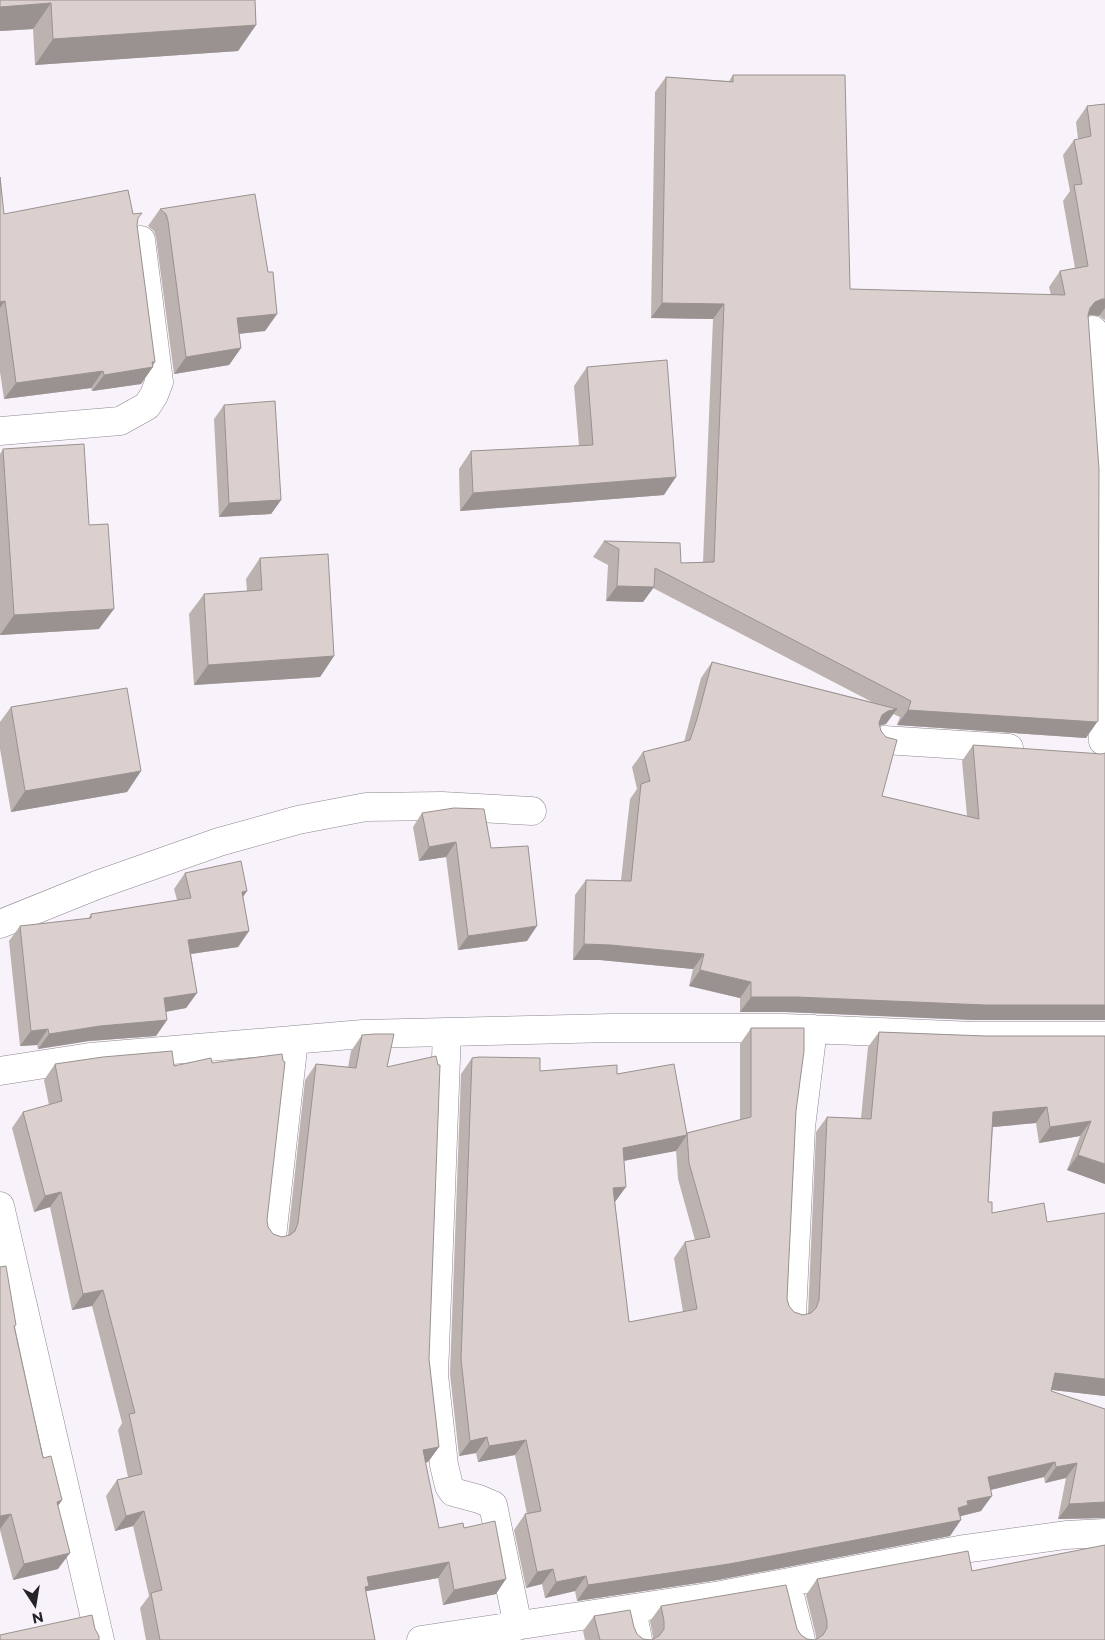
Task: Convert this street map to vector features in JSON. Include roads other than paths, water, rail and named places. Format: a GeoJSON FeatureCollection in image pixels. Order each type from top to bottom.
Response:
{"type":"FeatureCollection","features":[{"type":"Feature","properties":{"kind":"street"},"geometry":{"type":"LineString","coordinates":[[0,431],[120,421],[147,406],[159,382],[141,240]]}},
{"type":"Feature","properties":{"kind":"street"},"geometry":{"type":"LineString","coordinates":[[1093,330],[1104,484],[1097,745]]}},
{"type":"Feature","properties":{"kind":"street"},"geometry":{"type":"LineString","coordinates":[[884,740],[1033,750]]}},
{"type":"Feature","properties":{"kind":"street"},"geometry":{"type":"LineString","coordinates":[[0,924],[97,885],[219,842],[298,820],[366,807],[442,806],[532,811]]}},
{"type":"Feature","properties":{"kind":"street"},"geometry":{"type":"LineString","coordinates":[[0,1071],[90,1057],[364,1034],[612,1028],[813,1030],[974,1036],[1105,1036]]}},
{"type":"Feature","properties":{"kind":"street"},"geometry":{"type":"LineString","coordinates":[[792,1315],[801,1127],[813,1030]]}},
{"type":"Feature","properties":{"kind":"street"},"geometry":{"type":"LineString","coordinates":[[446,1032],[434,1375],[444,1465],[449,1486],[453,1492],[479,1499],[493,1506],[518,1626]]}},
{"type":"Feature","properties":{"kind":"street"},"geometry":{"type":"LineString","coordinates":[[272,1237],[294,1040]]}},
{"type":"Feature","properties":{"kind":"street"},"geometry":{"type":"LineString","coordinates":[[0,1206],[100,1640]]}},
{"type":"Feature","properties":{"kind":"street"},"geometry":{"type":"LineString","coordinates":[[421,1640],[721,1595],[964,1549],[1066,1535],[1105,1533]]}},
{"type":"Feature","properties":{"kind":"street"},"geometry":{"type":"LineString","coordinates":[[786,1583],[801,1640]]}},
{"type":"Feature","properties":{"kind":"street"},"geometry":{"type":"LineString","coordinates":[[632,1608],[638,1640]]}}]}
